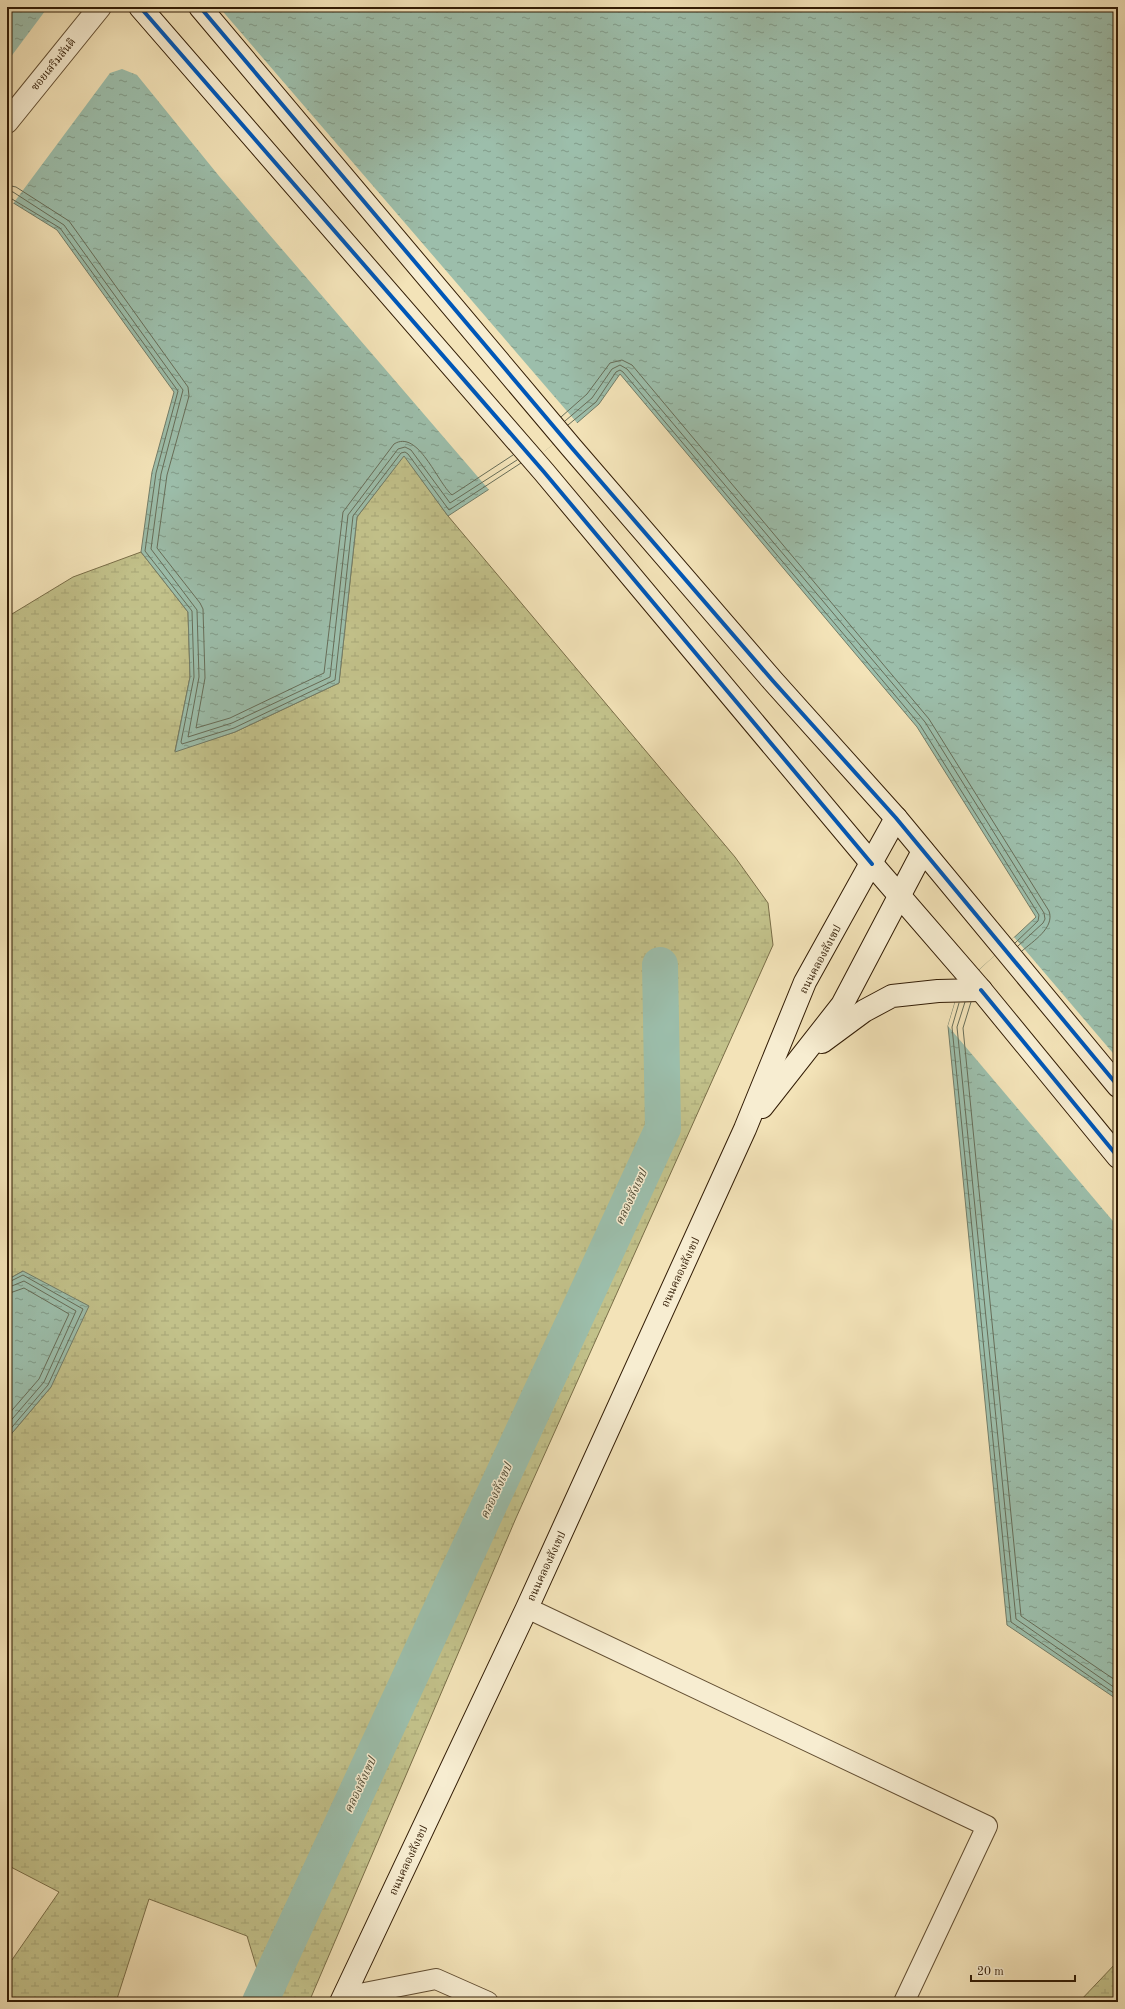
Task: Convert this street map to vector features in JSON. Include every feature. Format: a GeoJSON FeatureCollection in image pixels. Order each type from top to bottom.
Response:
{"type":"FeatureCollection","features":[{"type":"Feature","properties":{"kind":"main road","name":"ซอยเสริมสันติ"},"geometry":{"type":"LineString","coordinates":[[7,122],[100,7]]}},
{"type":"Feature","properties":{"kind":"main road"},"geometry":{"type":"LineString","coordinates":[[140,7],[544,472],[872,864],[981,990],[1118,1157]]}},
{"type":"Feature","properties":{"kind":"main road"},"geometry":{"type":"LineString","coordinates":[[200,7],[571,447],[773,681],[896,818],[1118,1086]]}},
{"type":"Feature","properties":{"kind":"main road","name":"ถนนคลองสังเขป"},"geometry":{"type":"LineString","coordinates":[[342,1999],[527,1608],[746,1129],[806,982],[896,818]]}},
{"type":"Feature","properties":{"kind":"main road","name":"ถนนคลองสังเขป"},"geometry":{"type":"LineString","coordinates":[[746,1129],[842,1004],[923,850]]}},
{"type":"Feature","properties":{"kind":"main road"},"geometry":{"type":"LineString","coordinates":[[803,1056],[864,1011],[892,996],[938,990],[981,990]]}},
{"type":"Feature","properties":{"kind":"lane"},"geometry":{"type":"LineString","coordinates":[[527,1608],[987,1826],[904,2002]]}},
{"type":"Feature","properties":{"kind":"lane"},"geometry":{"type":"LineString","coordinates":[[342,1999],[436,1979],[488,2002]]}},
{"type":"Feature","properties":{"kind":"green space"},"geometry":{"type":"Polygon","coordinates":[[[404,455],[448,516],[735,857],[768,903],[773,945],[516,1518],[309,2002],[267,2002],[247,1936],[149,1899],[116,2002],[7,2002],[7,1967],[59,1892],[7,1865],[7,1439],[51,1387],[23,1271],[7,1280],[7,617],[73,577],[141,552],[188,612],[190,677],[175,751],[235,732],[339,683],[357,517],[404,455]]]}},
{"type":"Feature","properties":{"kind":"green space"},"geometry":{"type":"Polygon","coordinates":[[[1117,1962],[1118,2002],[1079,2002],[1117,1962]]]}},
{"type":"Feature","properties":{"kind":"water"},"geometry":{"type":"Polygon","coordinates":[[[7,7],[1118,7],[1118,1700],[1007,1625],[948,1026],[959,989],[1036,917],[917,727],[620,374],[599,404],[548,448],[517,471],[448,516],[404,456],[357,517],[339,683],[235,732],[175,752],[190,677],[188,612],[141,552],[152,472],[174,392],[57,230],[7,199],[7,7]]]}},
{"type":"Feature","properties":{"kind":"water"},"geometry":{"type":"Polygon","coordinates":[[[23,1271],[89,1306],[51,1387],[7,1439],[7,1280],[23,1271]]]}},
{"type":"Feature","properties":{"kind":"pier"},"geometry":{"type":"Polygon","coordinates":[[[48,7],[219,7],[578,424],[518,473],[490,491],[219,176],[137,75],[122,69],[110,73],[12,205],[7,202],[7,62],[48,7]]]}},
{"type":"Feature","properties":{"kind":"pier"},"geometry":{"type":"Polygon","coordinates":[[[1014,937],[1118,1059],[1118,1227],[948,1026],[959,989],[1014,937]]]}},
{"type":"Feature","properties":{"kind":"waterway","name":"คลองสังเขป"},"geometry":{"type":"LineString","coordinates":[[260,2002],[663,1128],[660,965]]}},
{"type":"Feature","properties":{"kind":"cycle path"},"geometry":{"type":"LineString","coordinates":[[140,7],[544,472],[872,864]]}},
{"type":"Feature","properties":{"kind":"cycle path"},"geometry":{"type":"LineString","coordinates":[[200,7],[571,447],[773,681],[896,818],[1118,1086]]}},
{"type":"Feature","properties":{"kind":"cycle path"},"geometry":{"type":"LineString","coordinates":[[981,990],[1118,1157]]}}]}
